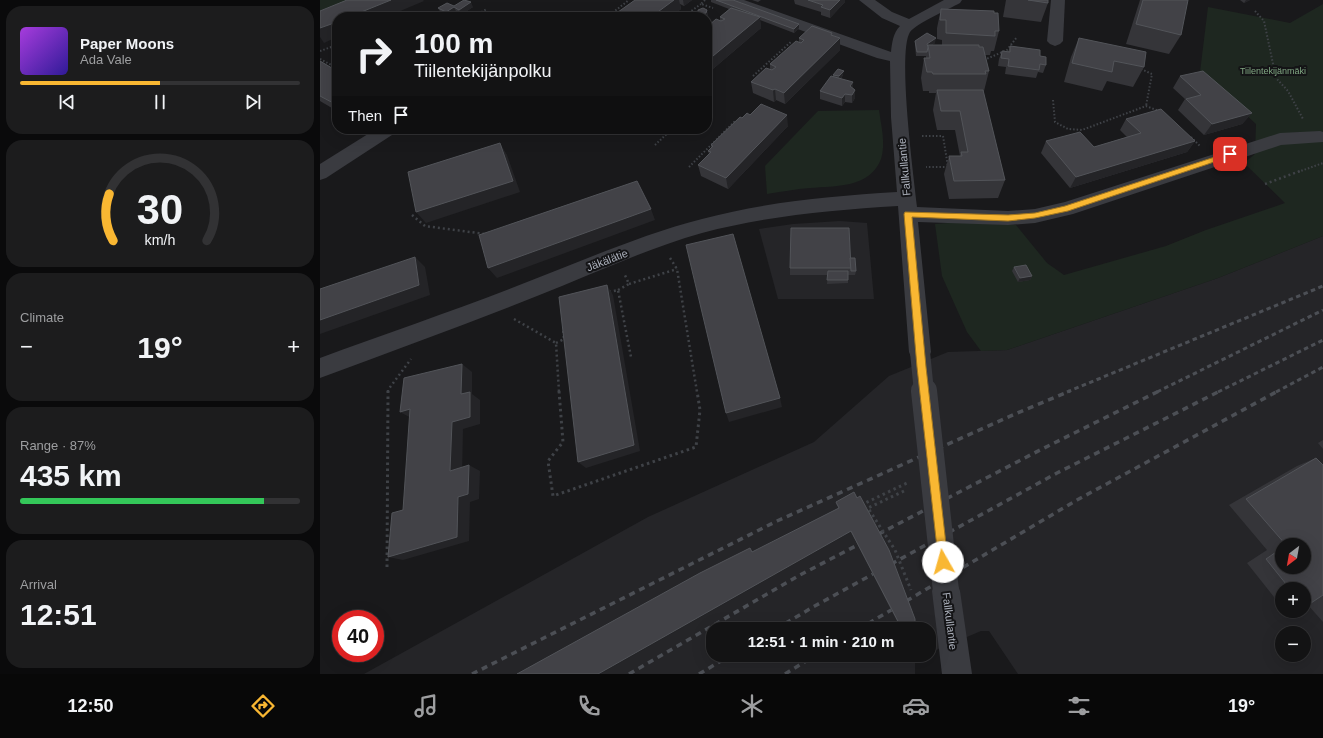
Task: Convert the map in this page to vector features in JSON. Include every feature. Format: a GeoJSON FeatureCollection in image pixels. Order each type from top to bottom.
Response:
{"type":"FeatureCollection","features":[{"type":"Feature","properties":{"kind":"street"},"geometry":{"type":"LineString","coordinates":[[731,0],[882,55],[897,58]]}},
{"type":"Feature","properties":{"kind":"street"},"geometry":{"type":"LineString","coordinates":[[866,0],[887,15],[910,25],[955,0]]}},
{"type":"Feature","properties":{"kind":"street"},"geometry":{"type":"LineString","coordinates":[[1055,41],[1058,0]]}},
{"type":"Feature","properties":{"kind":"street","name":"Fallkullantie"},"geometry":{"type":"LineString","coordinates":[[910,25],[902,31],[899,38],[897,58],[903,167],[934,489],[957,674]]}},
{"type":"Feature","properties":{"kind":"street"},"geometry":{"type":"LineString","coordinates":[[320,173],[381,134]]}},
{"type":"Feature","properties":{"kind":"street","name":"Jäkälätie"},"geometry":{"type":"LineString","coordinates":[[320,368],[501,301],[659,240],[702,226],[744,216],[855,201],[1008,218],[1035,216],[1066,209],[1280,139],[1313,138]]}},
{"type":"Feature","properties":{"kind":"path"},"geometry":{"type":"LineString","coordinates":[[613,12],[629,0]]}},
{"type":"Feature","properties":{"kind":"path"},"geometry":{"type":"LineString","coordinates":[[690,12],[701,4]]}},
{"type":"Feature","properties":{"kind":"path"},"geometry":{"type":"LineString","coordinates":[[481,12],[487,9]]}},
{"type":"Feature","properties":{"kind":"path"},"geometry":{"type":"LineString","coordinates":[[1255,11],[1264,21],[1276,78],[1288,91],[1313,138]]}},
{"type":"Feature","properties":{"kind":"path"},"geometry":{"type":"LineString","coordinates":[[982,60],[1007,50],[1017,37]]}},
{"type":"Feature","properties":{"kind":"path"},"geometry":{"type":"LineString","coordinates":[[753,76],[795,38]]}},
{"type":"Feature","properties":{"kind":"path"},"geometry":{"type":"LineString","coordinates":[[320,51],[332,47]]}},
{"type":"Feature","properties":{"kind":"path"},"geometry":{"type":"LineString","coordinates":[[320,59],[332,65]]}},
{"type":"Feature","properties":{"kind":"path"},"geometry":{"type":"LineString","coordinates":[[1140,68],[1152,74],[1146,106]]}},
{"type":"Feature","properties":{"kind":"path"},"geometry":{"type":"LineString","coordinates":[[1053,100],[1055,122],[1068,129],[1082,130],[1146,106],[1162,113]]}},
{"type":"Feature","properties":{"kind":"path"},"geometry":{"type":"LineString","coordinates":[[689,167],[734,122],[740,125]]}},
{"type":"Feature","properties":{"kind":"path"},"geometry":{"type":"LineString","coordinates":[[1186,133],[1216,159]]}},
{"type":"Feature","properties":{"kind":"path"},"geometry":{"type":"LineString","coordinates":[[655,146],[667,134]]}},
{"type":"Feature","properties":{"kind":"path"},"geometry":{"type":"LineString","coordinates":[[901,136],[943,136],[948,167],[903,167]]}},
{"type":"Feature","properties":{"kind":"path"},"geometry":{"type":"LineString","coordinates":[[1265,184],[1323,163]]}},
{"type":"Feature","properties":{"kind":"path"},"geometry":{"type":"LineString","coordinates":[[412,215],[425,226],[487,234]]}},
{"type":"Feature","properties":{"kind":"path"},"geometry":{"type":"LineString","coordinates":[[556,343],[563,442],[548,461],[553,496],[696,447],[700,410],[676,269],[659,240]]}},
{"type":"Feature","properties":{"kind":"path"},"geometry":{"type":"LineString","coordinates":[[629,284],[676,269]]}},
{"type":"Feature","properties":{"kind":"path"},"geometry":{"type":"LineString","coordinates":[[604,294],[618,290],[631,356]]}},
{"type":"Feature","properties":{"kind":"path"},"geometry":{"type":"LineString","coordinates":[[501,301],[503,313],[556,343]]}},
{"type":"Feature","properties":{"kind":"path"},"geometry":{"type":"LineString","coordinates":[[556,343],[564,339],[563,326]]}},
{"type":"Feature","properties":{"kind":"path"},"geometry":{"type":"LineString","coordinates":[[387,567],[388,390],[412,357],[410,334]]}},
{"type":"Feature","properties":{"kind":"path"},"geometry":{"type":"LineString","coordinates":[[858,507],[908,483]]}},
{"type":"Feature","properties":{"kind":"path"},"geometry":{"type":"LineString","coordinates":[[862,511],[904,491]]}},
{"type":"Feature","properties":{"kind":"path"},"geometry":{"type":"LineString","coordinates":[[868,508],[895,550],[911,590]]}},
{"type":"Feature","properties":{"kind":"shaded area"},"geometry":{"type":"Polygon","coordinates":[[[840,221],[867,223],[874,299],[778,299],[759,229],[793,224],[840,221]]]}},
{"type":"Feature","properties":{"kind":"shaded area"},"geometry":{"type":"Polygon","coordinates":[[[1323,236],[1323,674],[1018,674],[989,631],[981,631],[936,650],[936,622],[706,622],[706,662],[915,662],[915,674],[364,674],[648,517],[814,442],[889,376],[948,352],[1007,350],[1218,278],[1323,236]]]}},
{"type":"Feature","properties":{"kind":"green space"},"geometry":{"type":"Polygon","coordinates":[[[320,0],[386,0],[351,12],[332,12],[332,20],[320,26],[320,0]]]}},
{"type":"Feature","properties":{"kind":"green space","name":"Tiilentekijänmäki"},"geometry":{"type":"Polygon","coordinates":[[[1323,4],[1323,236],[1218,278],[1007,350],[981,351],[967,332],[942,276],[935,224],[962,222],[1016,225],[1047,263],[1064,275],[1166,246],[1206,230],[1285,203],[1244,163],[1255,154],[1256,124],[1200,72],[1208,7],[1290,23],[1323,4]]]}},
{"type":"Feature","properties":{"kind":"green space"},"geometry":{"type":"Polygon","coordinates":[[[879,110],[883,134],[883,147],[881,159],[876,168],[869,175],[851,184],[841,186],[799,189],[767,194],[765,166],[818,111],[879,110]]]}},
{"type":"Feature","properties":{"kind":"building"},"geometry":{"type":"Polygon","coordinates":[[[347,0],[391,0],[361,12],[332,12],[332,24],[320,28],[320,11],[347,0]]]}},
{"type":"Feature","properties":{"kind":"building"},"geometry":{"type":"Polygon","coordinates":[[[464,0],[471,2],[459,10],[454,7],[446,12],[438,8],[447,3],[454,6],[464,0]]]}},
{"type":"Feature","properties":{"kind":"building"},"geometry":{"type":"Polygon","coordinates":[[[635,0],[674,0],[658,12],[618,12],[635,0]]]}},
{"type":"Feature","properties":{"kind":"building"},"geometry":{"type":"Polygon","coordinates":[[[716,0],[733,0],[799,24],[794,29],[716,0]]]}},
{"type":"Feature","properties":{"kind":"building"},"geometry":{"type":"Polygon","coordinates":[[[808,0],[840,0],[830,10],[821,7],[823,5],[808,0]]]}},
{"type":"Feature","properties":{"kind":"building"},"geometry":{"type":"Polygon","coordinates":[[[1028,0],[1048,0],[1048,3],[1028,0]]]}},
{"type":"Feature","properties":{"kind":"building"},"geometry":{"type":"Polygon","coordinates":[[[1143,0],[1188,0],[1181,35],[1136,24],[1143,0]]]}},
{"type":"Feature","properties":{"kind":"building"},"geometry":{"type":"Polygon","coordinates":[[[703,8],[707,10],[706,12],[698,12],[698,10],[703,8]]]}},
{"type":"Feature","properties":{"kind":"building"},"geometry":{"type":"Polygon","coordinates":[[[731,8],[760,17],[712,57],[712,23],[716,19],[721,21],[725,19],[720,17],[731,8]]]}},
{"type":"Feature","properties":{"kind":"building"},"geometry":{"type":"Polygon","coordinates":[[[941,9],[994,11],[994,13],[998,13],[999,31],[995,31],[995,36],[946,33],[946,20],[940,20],[941,9]]]}},
{"type":"Feature","properties":{"kind":"building"},"geometry":{"type":"Polygon","coordinates":[[[812,26],[832,33],[831,35],[840,38],[784,93],[751,82],[766,68],[772,70],[776,67],[770,64],[796,41],[801,43],[804,40],[799,38],[812,26]]]}},
{"type":"Feature","properties":{"kind":"building"},"geometry":{"type":"Polygon","coordinates":[[[927,33],[936,38],[927,44],[927,52],[917,52],[915,41],[927,33]]]}},
{"type":"Feature","properties":{"kind":"building"},"geometry":{"type":"Polygon","coordinates":[[[1079,38],[1146,52],[1144,67],[1114,61],[1112,72],[1072,63],[1079,38]]]}},
{"type":"Feature","properties":{"kind":"building"},"geometry":{"type":"Polygon","coordinates":[[[928,45],[979,45],[979,47],[983,47],[989,71],[985,71],[986,74],[933,74],[932,72],[927,72],[924,58],[930,58],[928,45]]]}},
{"type":"Feature","properties":{"kind":"building"},"geometry":{"type":"Polygon","coordinates":[[[1010,46],[1040,50],[1040,56],[1046,57],[1046,65],[1040,64],[1039,70],[1008,66],[1009,59],[1001,58],[1002,51],[1010,52],[1010,46]]]}},
{"type":"Feature","properties":{"kind":"building"},"geometry":{"type":"Polygon","coordinates":[[[320,61],[332,68],[332,102],[320,96],[320,61]]]}},
{"type":"Feature","properties":{"kind":"building"},"geometry":{"type":"Polygon","coordinates":[[[838,69],[844,71],[839,76],[833,75],[838,69]]]}},
{"type":"Feature","properties":{"kind":"building"},"geometry":{"type":"Polygon","coordinates":[[[1203,71],[1252,113],[1212,124],[1186,99],[1201,95],[1180,76],[1203,71]]]}},
{"type":"Feature","properties":{"kind":"building"},"geometry":{"type":"Polygon","coordinates":[[[831,76],[853,82],[850,86],[855,90],[852,95],[845,94],[842,98],[820,91],[831,76]]]}},
{"type":"Feature","properties":{"kind":"building"},"geometry":{"type":"Polygon","coordinates":[[[937,90],[983,90],[1005,180],[954,181],[949,156],[962,156],[961,152],[968,152],[960,111],[941,111],[937,90]]]}},
{"type":"Feature","properties":{"kind":"building"},"geometry":{"type":"Polygon","coordinates":[[[761,104],[787,115],[726,178],[698,165],[711,152],[708,151],[713,146],[711,145],[740,117],[742,118],[747,113],[750,115],[761,104]]]}},
{"type":"Feature","properties":{"kind":"building"},"geometry":{"type":"Polygon","coordinates":[[[1161,109],[1195,141],[1076,177],[1046,141],[1080,132],[1094,147],[1141,133],[1126,119],[1161,109]]]}},
{"type":"Feature","properties":{"kind":"building"},"geometry":{"type":"Polygon","coordinates":[[[500,143],[513,181],[416,212],[408,172],[500,143]]]}},
{"type":"Feature","properties":{"kind":"building"},"geometry":{"type":"Polygon","coordinates":[[[637,181],[651,209],[488,268],[479,235],[637,181]]]}},
{"type":"Feature","properties":{"kind":"building"},"geometry":{"type":"Polygon","coordinates":[[[791,228],[849,228],[851,268],[790,268],[791,228]]]}},
{"type":"Feature","properties":{"kind":"building"},"geometry":{"type":"Polygon","coordinates":[[[733,234],[780,398],[726,413],[686,245],[733,234]]]}},
{"type":"Feature","properties":{"kind":"building"},"geometry":{"type":"Polygon","coordinates":[[[415,257],[419,285],[320,320],[320,289],[415,257]]]}},
{"type":"Feature","properties":{"kind":"building"},"geometry":{"type":"Polygon","coordinates":[[[850,258],[855,258],[856,271],[851,271],[850,258]]]}},
{"type":"Feature","properties":{"kind":"building"},"geometry":{"type":"Polygon","coordinates":[[[1026,265],[1032,276],[1020,278],[1014,267],[1026,265]]]}},
{"type":"Feature","properties":{"kind":"building"},"geometry":{"type":"Polygon","coordinates":[[[828,271],[848,271],[848,280],[827,280],[828,271]]]}},
{"type":"Feature","properties":{"kind":"building"},"geometry":{"type":"Polygon","coordinates":[[[607,285],[634,445],[578,462],[559,297],[607,285]]]}},
{"type":"Feature","properties":{"kind":"building"},"geometry":{"type":"Polygon","coordinates":[[[462,364],[461,394],[470,392],[470,417],[452,422],[450,471],[469,465],[468,494],[458,497],[457,537],[388,557],[392,513],[403,510],[410,409],[400,412],[404,378],[462,364]]]}},
{"type":"Feature","properties":{"kind":"building"},"geometry":{"type":"Polygon","coordinates":[[[1316,458],[1323,465],[1323,595],[1311,603],[1311,582],[1284,582],[1278,574],[1311,574],[1311,538],[1280,538],[1246,499],[1316,458]]]}},
{"type":"Feature","properties":{"kind":"building"},"geometry":{"type":"Polygon","coordinates":[[[854,492],[857,498],[860,496],[889,550],[915,622],[898,622],[851,531],[598,674],[517,674],[700,573],[750,548],[752,552],[839,508],[836,502],[854,492]]]}},
{"type":"Feature","properties":{"kind":"building"},"geometry":{"type":"Polygon","coordinates":[[[1275,553],[1275,570],[1266,559],[1275,553]]]}},
{"type":"Feature","properties":{"kind":"railway"},"geometry":{"type":"LineString","coordinates":[[1067,392],[1323,286]]}},
{"type":"Feature","properties":{"kind":"railway"},"geometry":{"type":"LineString","coordinates":[[1157,392],[1323,310]]}},
{"type":"Feature","properties":{"kind":"railway"},"geometry":{"type":"LineString","coordinates":[[1219,392],[1323,340]]}},
{"type":"Feature","properties":{"kind":"railway"},"geometry":{"type":"LineString","coordinates":[[1276,392],[1323,367]]}},
{"type":"Feature","properties":{"kind":"railway"},"geometry":{"type":"LineString","coordinates":[[472,674],[777,521],[1015,414],[1070,391]]}},
{"type":"Feature","properties":{"kind":"railway"},"geometry":{"type":"LineString","coordinates":[[629,674],[800,575],[1040,450],[1159,391]]}},
{"type":"Feature","properties":{"kind":"railway"},"geometry":{"type":"LineString","coordinates":[[871,622],[1077,500],[1278,391]]}},
{"type":"Feature","properties":{"kind":"railway"},"geometry":{"type":"LineString","coordinates":[[788,622],[1057,473],[1219,392]]}},
{"type":"Feature","properties":{"kind":"railway"},"geometry":{"type":"LineString","coordinates":[[699,674],[719,662]]}},
{"type":"Feature","properties":{"kind":"railway"},"geometry":{"type":"LineString","coordinates":[[785,674],[805,662]]}},
{"type":"Feature","properties":{"kind":"route"},"geometry":{"type":"LineString","coordinates":[[943,562],[921,367],[908,214],[924,213],[1008,218],[1035,216],[1066,209],[1230,154]]}}]}
